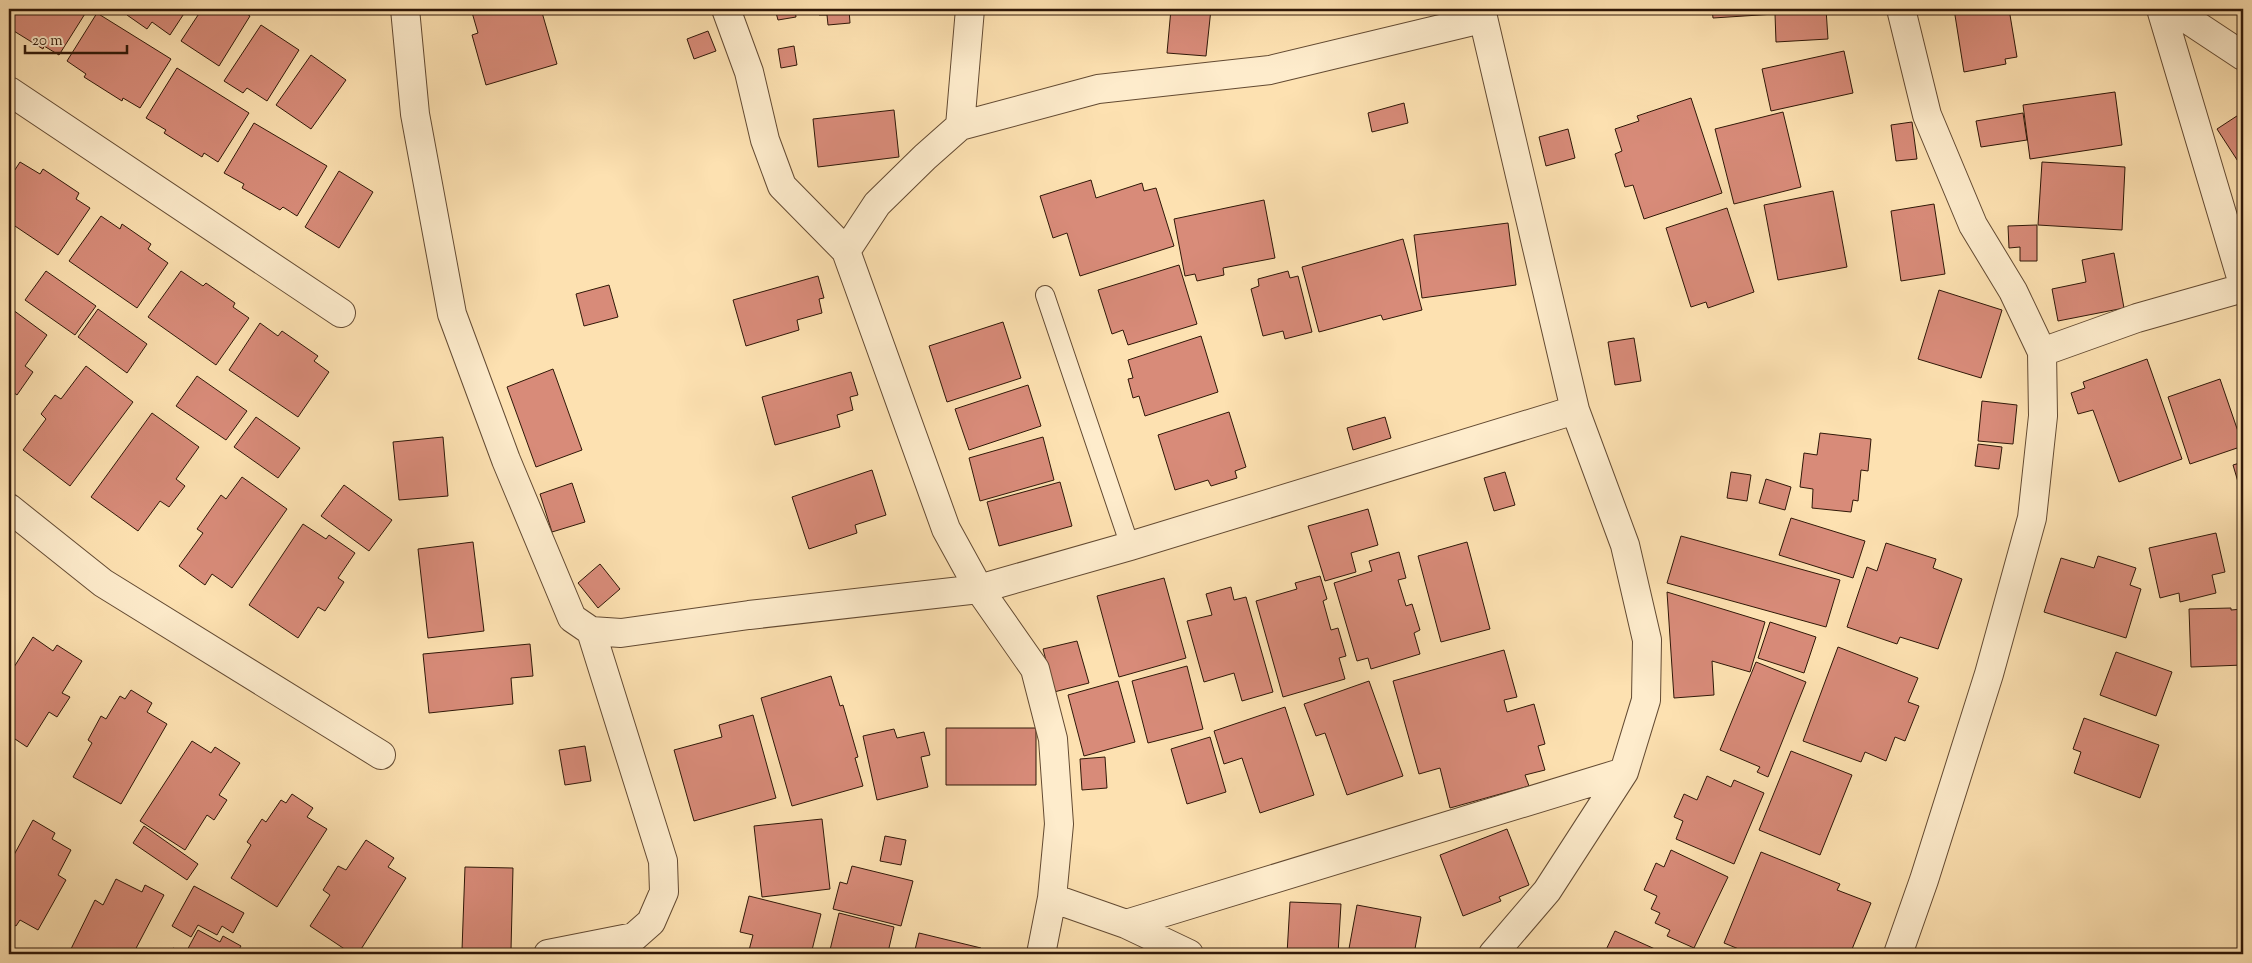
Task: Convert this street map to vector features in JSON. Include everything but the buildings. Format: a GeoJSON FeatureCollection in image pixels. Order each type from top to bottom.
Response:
{"type":"FeatureCollection","features":[{"type":"Feature","properties":{"kind":"street"},"geometry":{"type":"LineString","coordinates":[[405,9],[415,114],[452,314],[506,460],[572,618],[591,632],[621,633],[749,615],[979,589],[1130,546],[1575,410]]}},
{"type":"Feature","properties":{"kind":"street"},"geometry":{"type":"LineString","coordinates":[[726,9],[749,72],[765,140],[782,186],[846,251],[946,529],[979,589],[1035,669],[1053,739],[1059,824],[1052,898],[1041,954]]}},
{"type":"Feature","properties":{"kind":"street"},"geometry":{"type":"LineString","coordinates":[[960,126],[970,9]]}},
{"type":"Feature","properties":{"kind":"street"},"geometry":{"type":"LineString","coordinates":[[1898,954],[1924,880],[1986,683],[2032,518],[2043,416],[2042,352],[2013,291],[1973,225],[1931,124],[1901,9]]}},
{"type":"Feature","properties":{"kind":"street"},"geometry":{"type":"LineString","coordinates":[[2161,9],[2243,284]]}},
{"type":"Feature","properties":{"kind":"street"},"geometry":{"type":"LineString","coordinates":[[2172,9],[2243,56]]}},
{"type":"Feature","properties":{"kind":"street"},"geometry":{"type":"LineString","coordinates":[[846,251],[877,204],[960,126],[1098,88],[1270,70],[1482,14],[1575,410],[1625,545],[1647,640],[1646,700],[1624,772],[1547,890],[1493,954]]}},
{"type":"Feature","properties":{"kind":"street"},"geometry":{"type":"LineString","coordinates":[[9,91],[340,313]]}},
{"type":"Feature","properties":{"kind":"street"},"geometry":{"type":"LineString","coordinates":[[2042,352],[2137,318],[2243,288]]}},
{"type":"Feature","properties":{"kind":"street"},"geometry":{"type":"LineString","coordinates":[[9,508],[103,583],[380,755]]}},
{"type":"Feature","properties":{"kind":"street"},"geometry":{"type":"LineString","coordinates":[[548,954],[634,937],[652,922],[664,892],[663,861],[591,632]]}},
{"type":"Feature","properties":{"kind":"street"},"geometry":{"type":"LineString","coordinates":[[1126,924],[1624,772]]}},
{"type":"Feature","properties":{"kind":"street"},"geometry":{"type":"LineString","coordinates":[[1052,898],[1126,924],[1189,954]]}},
{"type":"Feature","properties":{"kind":"lane"},"geometry":{"type":"LineString","coordinates":[[1045,295],[1130,546]]}}]}
